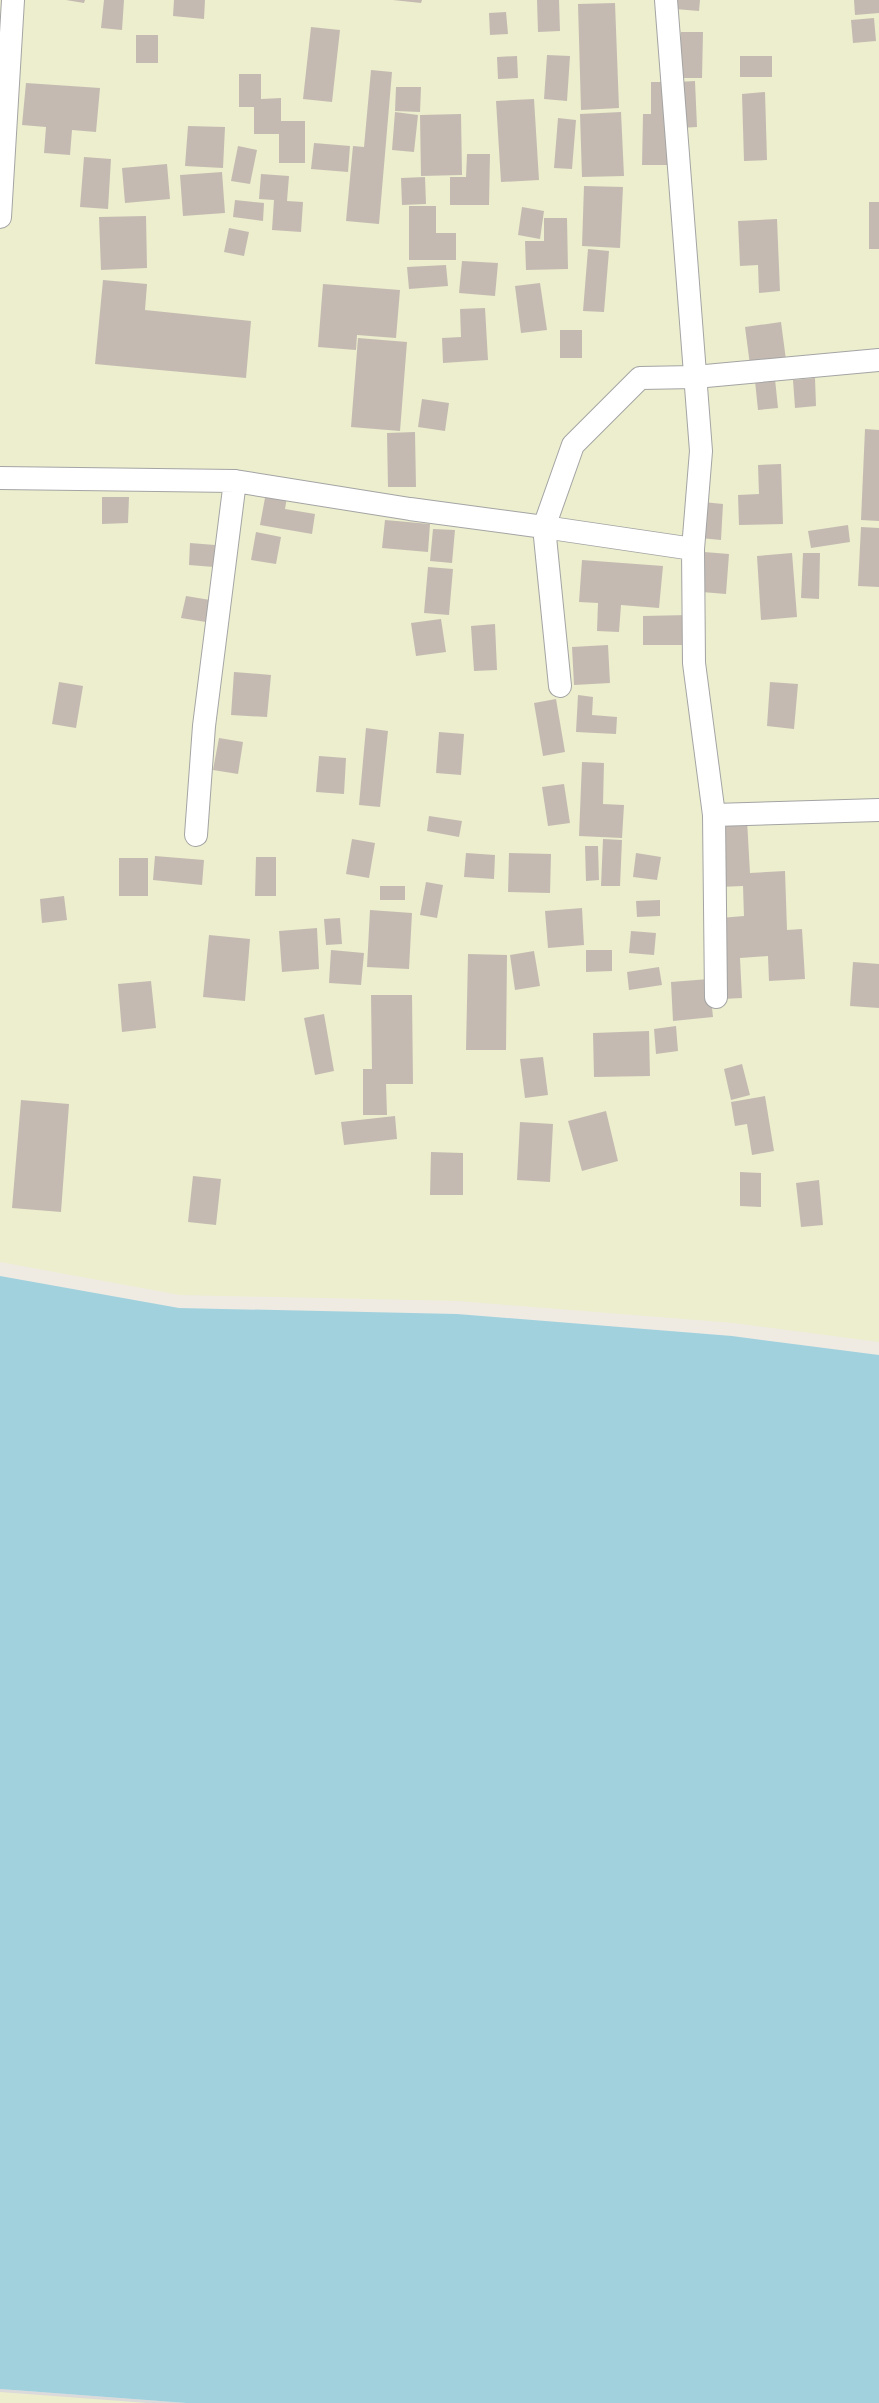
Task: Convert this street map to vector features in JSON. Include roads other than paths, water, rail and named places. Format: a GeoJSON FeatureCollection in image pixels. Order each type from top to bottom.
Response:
{"type":"FeatureCollection","features":[{"type":"Feature","properties":{"kind":"street"},"geometry":{"type":"LineString","coordinates":[[0,218],[13,0]]}},
{"type":"Feature","properties":{"kind":"street"},"geometry":{"type":"LineString","coordinates":[[666,0],[701,451],[693,549],[694,663],[714,815],[716,997]]}},
{"type":"Feature","properties":{"kind":"street"},"geometry":{"type":"LineString","coordinates":[[560,686],[544,527],[573,445],[640,378],[695,377],[879,360]]}},
{"type":"Feature","properties":{"kind":"street"},"geometry":{"type":"LineString","coordinates":[[0,490],[0,478],[235,481],[410,509],[693,549]]}},
{"type":"Feature","properties":{"kind":"street"},"geometry":{"type":"LineString","coordinates":[[196,836],[204,726],[235,481]]}},
{"type":"Feature","properties":{"kind":"street"},"geometry":{"type":"LineString","coordinates":[[714,815],[879,810]]}},
{"type":"Feature","properties":{"kind":"water"},"geometry":{"type":"Polygon","coordinates":[[[0,1276],[179,1308],[457,1314],[732,1336],[879,1355],[879,2403],[186,2403],[0,2389],[0,1276]]]}}]}
